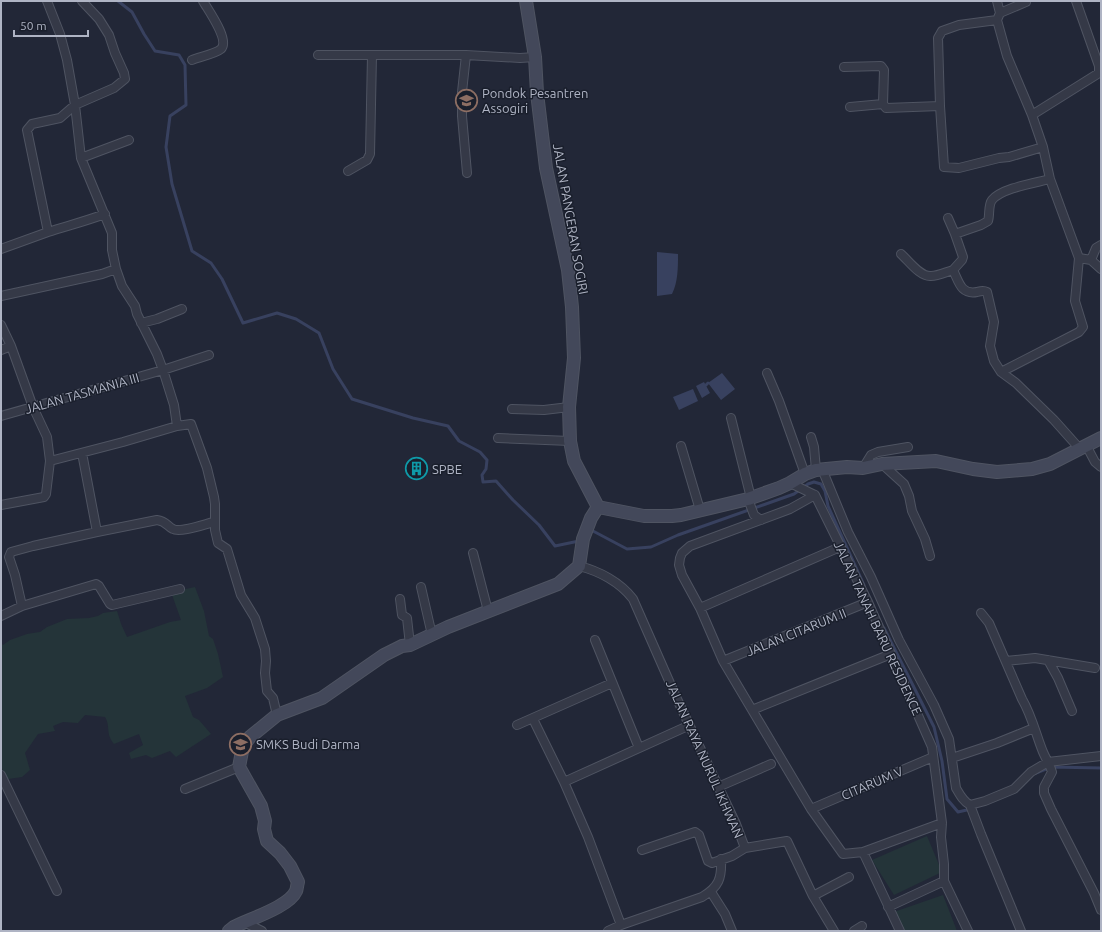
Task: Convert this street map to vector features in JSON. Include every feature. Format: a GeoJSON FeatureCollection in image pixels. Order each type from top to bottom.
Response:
{"type":"FeatureCollection","features":[{"type":"Feature","properties":{"kind":"street"},"geometry":{"type":"LineString","coordinates":[[47,1],[60,34],[67,60],[75,105],[81,158],[112,233],[112,250],[122,286],[135,306],[141,323],[157,354],[163,370],[174,405],[177,426]]}},
{"type":"Feature","properties":{"kind":"street"},"geometry":{"type":"LineString","coordinates":[[48,232],[27,130],[29,126],[60,118],[75,105],[114,88],[125,79],[124,72],[115,53],[109,35],[99,18],[82,1]]}},
{"type":"Feature","properties":{"kind":"street"},"geometry":{"type":"LineString","coordinates":[[192,60],[222,48],[224,42],[221,32],[203,1]]}},
{"type":"Feature","properties":{"kind":"street","name":"JALAN PANGERAN SOGIRI"},"geometry":{"type":"LineString","coordinates":[[526,1],[535,57],[537,93],[546,168],[564,248],[571,299],[574,358],[569,407],[570,440],[574,461],[598,508]]}},
{"type":"Feature","properties":{"kind":"street"},"geometry":{"type":"LineString","coordinates":[[997,1],[998,16],[1007,56],[1032,115],[1043,147],[1050,179],[1079,258],[1075,301],[1083,327],[1074,335],[1001,372]]}},
{"type":"Feature","properties":{"kind":"street"},"geometry":{"type":"LineString","coordinates":[[1032,115],[1099,72],[1099,66],[1076,1]]}},
{"type":"Feature","properties":{"kind":"street"},"geometry":{"type":"LineString","coordinates":[[1026,2],[998,16],[959,25],[942,31],[938,38],[944,167],[959,168],[1009,157],[1043,147]]}},
{"type":"Feature","properties":{"kind":"street"},"geometry":{"type":"LineString","coordinates":[[318,55],[466,55],[520,58],[535,57]]}},
{"type":"Feature","properties":{"kind":"street"},"geometry":{"type":"LineString","coordinates":[[348,172],[367,160],[370,154],[372,55]]}},
{"type":"Feature","properties":{"kind":"street"},"geometry":{"type":"LineString","coordinates":[[466,55],[462,92],[462,116],[467,173]]}},
{"type":"Feature","properties":{"kind":"street"},"geometry":{"type":"LineString","coordinates":[[844,67],[881,66],[884,70],[883,104]]}},
{"type":"Feature","properties":{"kind":"street"},"geometry":{"type":"LineString","coordinates":[[850,107],[883,104],[889,108],[940,106]]}},
{"type":"Feature","properties":{"kind":"street"},"geometry":{"type":"LineString","coordinates":[[81,158],[129,140]]}},
{"type":"Feature","properties":{"kind":"street"},"geometry":{"type":"LineString","coordinates":[[955,234],[988,221],[990,211],[989,206],[992,200],[1000,195],[1008,191],[1050,179]]}},
{"type":"Feature","properties":{"kind":"street"},"geometry":{"type":"LineString","coordinates":[[1,248],[105,214]]}},
{"type":"Feature","properties":{"kind":"street"},"geometry":{"type":"LineString","coordinates":[[901,254],[926,276],[933,276],[953,270],[963,259],[948,218]]}},
{"type":"Feature","properties":{"kind":"street"},"geometry":{"type":"LineString","coordinates":[[1090,260],[1096,248],[1101,245]]}},
{"type":"Feature","properties":{"kind":"street"},"geometry":{"type":"LineString","coordinates":[[1079,258],[1090,260],[1101,269]]}},
{"type":"Feature","properties":{"kind":"street"},"geometry":{"type":"LineString","coordinates":[[1,296],[102,274],[116,268]]}},
{"type":"Feature","properties":{"kind":"street"},"geometry":{"type":"LineString","coordinates":[[953,270],[964,290],[971,293],[987,292],[994,322],[990,346],[994,361],[1001,372],[1016,383],[1083,447],[1101,467]]}},
{"type":"Feature","properties":{"kind":"street"},"geometry":{"type":"LineString","coordinates":[[141,323],[182,309]]}},
{"type":"Feature","properties":{"kind":"street"},"geometry":{"type":"LineString","coordinates":[[1,325],[11,346],[33,407],[47,437],[50,461],[46,494],[44,497],[1,505]]}},
{"type":"Feature","properties":{"kind":"street"},"geometry":{"type":"LineString","coordinates":[[1,350],[11,346]]}},
{"type":"Feature","properties":{"kind":"street","name":"JALAN TASMANIA III"},"geometry":{"type":"LineString","coordinates":[[1,416],[163,370],[209,355]]}},
{"type":"Feature","properties":{"kind":"street"},"geometry":{"type":"LineString","coordinates":[[767,373],[779,401],[814,471],[839,511],[872,577],[899,640],[942,723],[949,739],[956,788],[970,808],[1021,931]]}},
{"type":"Feature","properties":{"kind":"street"},"geometry":{"type":"LineString","coordinates":[[512,409],[544,410],[569,407]]}},
{"type":"Feature","properties":{"kind":"street"},"geometry":{"type":"LineString","coordinates":[[731,418],[753,508]]}},
{"type":"Feature","properties":{"kind":"street"},"geometry":{"type":"LineString","coordinates":[[50,461],[177,426],[193,425],[207,468],[214,497],[214,522],[218,543],[227,549],[241,595],[255,618],[266,661],[265,673],[267,691],[273,698],[277,715]]}},
{"type":"Feature","properties":{"kind":"street"},"geometry":{"type":"LineString","coordinates":[[811,437],[814,447],[814,471]]}},
{"type":"Feature","properties":{"kind":"street"},"geometry":{"type":"LineString","coordinates":[[498,438],[570,440]]}},
{"type":"Feature","properties":{"kind":"street"},"geometry":{"type":"LineString","coordinates":[[942,823],[863,852],[843,854],[811,809],[723,661],[700,608],[682,575],[679,565],[682,553],[690,546],[794,485],[814,471],[863,468],[882,464],[936,460],[973,470],[997,472],[1032,469],[1050,464],[1101,438]]}},
{"type":"Feature","properties":{"kind":"street"},"geometry":{"type":"LineString","coordinates":[[681,446],[700,510]]}},
{"type":"Feature","properties":{"kind":"street"},"geometry":{"type":"LineString","coordinates":[[863,468],[871,455],[878,452],[908,447]]}},
{"type":"Feature","properties":{"kind":"street"},"geometry":{"type":"LineString","coordinates":[[82,453],[97,532]]}},
{"type":"Feature","properties":{"kind":"street"},"geometry":{"type":"LineString","coordinates":[[882,464],[904,484],[909,496],[912,511],[925,539],[930,556]]}},
{"type":"Feature","properties":{"kind":"street"},"geometry":{"type":"LineString","coordinates":[[794,485],[815,495]]}},
{"type":"Feature","properties":{"kind":"street"},"geometry":{"type":"LineString","coordinates":[[229,931],[244,922],[280,906],[295,892],[298,882],[290,866],[280,853],[267,841],[264,829],[266,821],[261,806],[239,766],[243,746],[259,728],[277,715],[322,698],[384,655],[402,646],[558,584],[580,556],[591,518],[598,508],[644,516],[672,516],[700,510],[753,508],[790,509],[815,495]]}},
{"type":"Feature","properties":{"kind":"street","name":"JALAN TANAH BARU RESIDENCE"},"geometry":{"type":"LineString","coordinates":[[815,495],[868,602],[932,747],[942,823],[941,837],[944,881]]}},
{"type":"Feature","properties":{"kind":"street"},"geometry":{"type":"LineString","coordinates":[[22,606],[9,557],[11,552],[157,520],[165,522],[171,528],[178,530],[214,522]]}},
{"type":"Feature","properties":{"kind":"street"},"geometry":{"type":"LineString","coordinates":[[700,608],[840,547]]}},
{"type":"Feature","properties":{"kind":"street"},"geometry":{"type":"LineString","coordinates":[[473,554],[488,611]]}},
{"type":"Feature","properties":{"kind":"street","name":"JALAN RAYA NURUL IKHWAN"},"geometry":{"type":"LineString","coordinates":[[580,556],[598,572],[625,589],[633,599],[736,824],[745,848],[787,841],[813,896],[834,931]]}},
{"type":"Feature","properties":{"kind":"street"},"geometry":{"type":"LineString","coordinates":[[1,616],[22,606],[96,584],[112,605],[180,589]]}},
{"type":"Feature","properties":{"kind":"street"},"geometry":{"type":"LineString","coordinates":[[421,587],[432,635]]}},
{"type":"Feature","properties":{"kind":"street"},"geometry":{"type":"LineString","coordinates":[[400,599],[402,615],[407,618],[410,644]]}},
{"type":"Feature","properties":{"kind":"street","name":"JALAN CITARUM II"},"geometry":{"type":"LineString","coordinates":[[723,661],[868,602]]}},
{"type":"Feature","properties":{"kind":"street"},"geometry":{"type":"LineString","coordinates":[[981,612],[989,623],[1022,699],[1028,708],[1034,728],[1050,767],[1044,787],[1044,793],[1101,910]]}},
{"type":"Feature","properties":{"kind":"street"},"geometry":{"type":"LineString","coordinates":[[595,640],[639,748]]}},
{"type":"Feature","properties":{"kind":"street"},"geometry":{"type":"LineString","coordinates":[[752,710],[891,654]]}},
{"type":"Feature","properties":{"kind":"street"},"geometry":{"type":"LineString","coordinates":[[1006,661],[1028,658],[1095,668]]}},
{"type":"Feature","properties":{"kind":"street"},"geometry":{"type":"LineString","coordinates":[[1048,660],[1058,678],[1072,711]]}},
{"type":"Feature","properties":{"kind":"street"},"geometry":{"type":"LineString","coordinates":[[517,725],[612,683]]}},
{"type":"Feature","properties":{"kind":"street"},"geometry":{"type":"LineString","coordinates":[[533,719],[564,782],[588,837],[621,926]]}},
{"type":"Feature","properties":{"kind":"street"},"geometry":{"type":"LineString","coordinates":[[564,782],[690,725]]}},
{"type":"Feature","properties":{"kind":"street"},"geometry":{"type":"LineString","coordinates":[[952,758],[1034,728]]}},
{"type":"Feature","properties":{"kind":"street"},"geometry":{"type":"LineString","coordinates":[[970,808],[1014,789],[1031,772],[1101,756]]}},
{"type":"Feature","properties":{"kind":"street","name":"CITARUM V"},"geometry":{"type":"LineString","coordinates":[[811,809],[933,757]]}},
{"type":"Feature","properties":{"kind":"street"},"geometry":{"type":"LineString","coordinates":[[718,787],[771,764]]}},
{"type":"Feature","properties":{"kind":"street"},"geometry":{"type":"LineString","coordinates":[[186,789],[239,766]]}},
{"type":"Feature","properties":{"kind":"street"},"geometry":{"type":"LineString","coordinates":[[1,775],[57,891]]}},
{"type":"Feature","properties":{"kind":"street"},"geometry":{"type":"LineString","coordinates":[[642,850],[694,832],[699,835],[709,862],[712,863],[732,856],[745,848]]}},
{"type":"Feature","properties":{"kind":"street"},"geometry":{"type":"LineString","coordinates":[[863,852],[900,931]]}},
{"type":"Feature","properties":{"kind":"street"},"geometry":{"type":"LineString","coordinates":[[608,931],[702,897],[711,892],[718,882],[721,874],[721,859]]}},
{"type":"Feature","properties":{"kind":"street"},"geometry":{"type":"LineString","coordinates":[[813,896],[849,877]]}},
{"type":"Feature","properties":{"kind":"street"},"geometry":{"type":"LineString","coordinates":[[888,907],[944,881],[968,931]]}},
{"type":"Feature","properties":{"kind":"street"},"geometry":{"type":"LineString","coordinates":[[711,892],[725,914],[732,931]]}},
{"type":"Feature","properties":{"kind":"street"},"geometry":{"type":"LineString","coordinates":[[244,922],[262,931]]}},
{"type":"Feature","properties":{"kind":"street"},"geometry":{"type":"LineString","coordinates":[[854,931],[862,926]]}},
{"type":"Feature","properties":{"kind":"shaded area"},"geometry":{"type":"Polygon","coordinates":[[[195,587],[204,611],[209,636],[213,639],[218,654],[223,677],[207,688],[185,696],[193,717],[199,720],[211,734],[176,757],[170,751],[152,758],[146,755],[131,759],[129,753],[143,745],[139,734],[114,744],[110,737],[108,724],[105,717],[85,715],[78,723],[63,722],[53,726],[55,731],[38,734],[25,753],[30,770],[22,777],[8,779],[1,767],[1,643],[3,645],[10,640],[27,634],[40,632],[47,627],[67,619],[89,618],[103,613],[117,611],[127,637],[170,622],[181,620],[171,592],[195,587]]]}},
{"type":"Feature","properties":{"kind":"shaded area"},"geometry":{"type":"Polygon","coordinates":[[[927,836],[942,872],[894,895],[872,860],[927,836]]]}},
{"type":"Feature","properties":{"kind":"shaded area"},"geometry":{"type":"Polygon","coordinates":[[[943,895],[957,931],[899,931],[891,913],[943,895]]]}},
{"type":"Feature","properties":{"kind":"water"},"geometry":{"type":"Polygon","coordinates":[[[657,252],[678,254],[677,280],[672,294],[657,296],[657,252]]]}},
{"type":"Feature","properties":{"kind":"water"},"geometry":{"type":"Polygon","coordinates":[[[722,373],[735,389],[721,400],[708,383],[722,373]]]}},
{"type":"Feature","properties":{"kind":"water"},"geometry":{"type":"Polygon","coordinates":[[[704,382],[710,393],[702,398],[696,386],[704,382]]]}},
{"type":"Feature","properties":{"kind":"water"},"geometry":{"type":"Polygon","coordinates":[[[693,389],[698,401],[679,410],[673,397],[693,389]]]}},
{"type":"Feature","properties":{"kind":"waterway"},"geometry":{"type":"LineString","coordinates":[[118,1],[132,12],[155,51],[179,55],[185,65],[186,105],[170,116],[166,147],[172,184],[192,251],[211,263],[222,279],[243,323],[277,313],[296,319],[319,333],[333,369],[352,399],[413,418],[448,426],[459,441],[480,452],[487,460],[486,469],[482,475],[483,482],[496,481],[539,525],[555,546],[579,541]]}},
{"type":"Feature","properties":{"kind":"waterway"},"geometry":{"type":"LineString","coordinates":[[590,533],[593,531],[627,549],[651,547],[678,535],[794,494],[808,484],[814,482],[821,484],[825,491],[828,506],[864,585]]}},
{"type":"Feature","properties":{"kind":"waterway"},"geometry":{"type":"LineString","coordinates":[[884,628],[934,727],[942,761],[947,799],[958,812],[971,809]]}},
{"type":"Feature","properties":{"kind":"waterway"},"geometry":{"type":"LineString","coordinates":[[1036,773],[1051,767],[1101,768]]}},
{"type":"Feature","properties":{"kind":"place","name":"Pondok Pesantren Assogiri"},"geometry":{"type":"Point","coordinates":[467,100]}},
{"type":"Feature","properties":{"kind":"place","name":"SPBE"},"geometry":{"type":"Point","coordinates":[416,469]}},
{"type":"Feature","properties":{"kind":"place","name":"SMKS Budi Darma"},"geometry":{"type":"Point","coordinates":[240,744]}}]}
